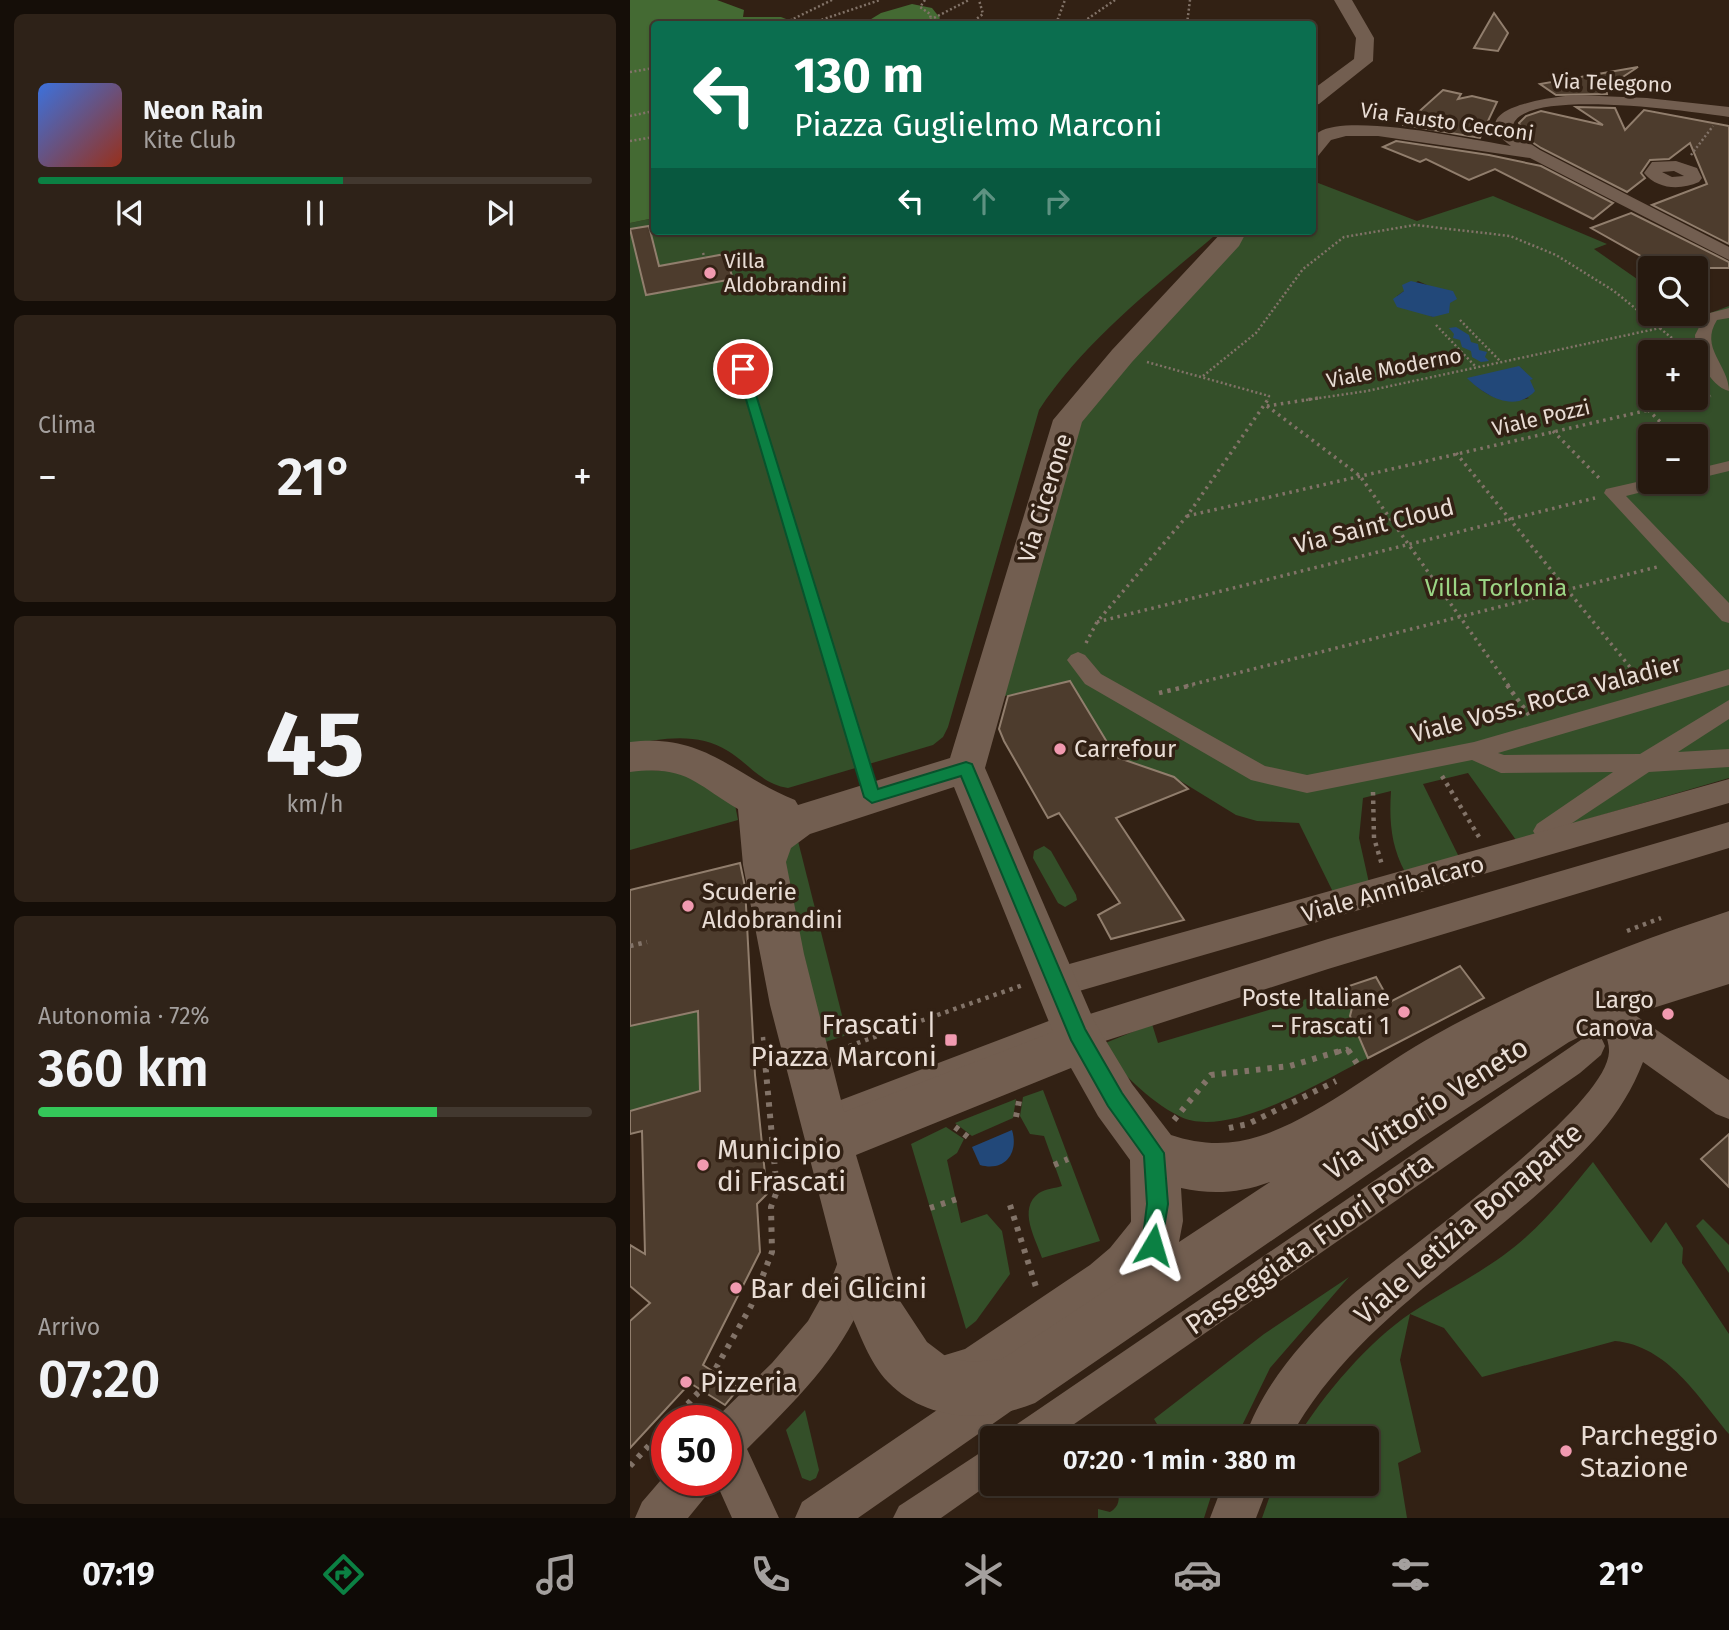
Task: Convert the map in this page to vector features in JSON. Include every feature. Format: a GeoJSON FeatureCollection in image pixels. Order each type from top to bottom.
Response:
{"type":"FeatureCollection","features":[{"type":"Feature","properties":{"kind":"main road"},"geometry":{"type":"LineString","coordinates":[[1316,97],[1363,61],[1365,38],[1343,0]]}},
{"type":"Feature","properties":{"kind":"main road","name":"Via Cicerone"},"geometry":{"type":"LineString","coordinates":[[966,768],[1068,420],[1122,356],[1232,236]]}},
{"type":"Feature","properties":{"kind":"main road"},"geometry":{"type":"LineString","coordinates":[[630,757],[662,753],[680,757],[719,774],[757,801],[784,812],[814,814]]}},
{"type":"Feature","properties":{"kind":"main road"},"geometry":{"type":"LineString","coordinates":[[764,865],[771,845],[782,831],[814,814],[966,768],[1065,1012],[1115,1100],[1168,1127],[1157,1221],[1144,1293]]}},
{"type":"Feature","properties":{"kind":"main road"},"geometry":{"type":"LineString","coordinates":[[757,801],[764,865],[792,1002],[822,1123],[860,1254],[886,1331],[897,1349],[919,1371],[954,1388],[981,1392],[1015,1383]]}},
{"type":"Feature","properties":{"kind":"main road","name":"Via Vittorio Veneto"},"geometry":{"type":"LineString","coordinates":[[1168,1127],[1200,1169],[1256,1163],[1283,1153],[1328,1129],[1453,1050],[1601,1015],[1729,930]]}},
{"type":"Feature","properties":{"kind":"main road","name":"Via Vittorio Veneto"},"geometry":{"type":"LineString","coordinates":[[1015,1383],[1144,1293],[1441,1097],[1553,1027],[1601,1015],[1729,965]]}},
{"type":"Feature","properties":{"kind":"main road"},"geometry":{"type":"LineString","coordinates":[[822,1123],[1065,1012]]}},
{"type":"Feature","properties":{"kind":"street","name":"Via Telegono"},"geometry":{"type":"LineString","coordinates":[[1534,155],[1507,135],[1504,124],[1506,118],[1518,109],[1534,103],[1619,101],[1729,112]]}},
{"type":"Feature","properties":{"kind":"street","name":"Via Fausto Cecconi"},"geometry":{"type":"LineString","coordinates":[[1316,147],[1325,136],[1346,131],[1378,131],[1534,155],[1729,254]]}},
{"type":"Feature","properties":{"kind":"street"},"geometry":{"type":"LineString","coordinates":[[1614,194],[1659,178]]}},
{"type":"Feature","properties":{"kind":"street"},"geometry":{"type":"LineString","coordinates":[[1722,390],[1703,350],[1701,335],[1711,317],[1729,313]]}},
{"type":"Feature","properties":{"kind":"street"},"geometry":{"type":"LineString","coordinates":[[1708,471],[1729,466]]}},
{"type":"Feature","properties":{"kind":"street"},"geometry":{"type":"LineString","coordinates":[[1638,488],[1613,494],[1729,616]]}},
{"type":"Feature","properties":{"kind":"street","name":"Viale Voss. Rocca Valadier"},"geometry":{"type":"LineString","coordinates":[[1078,660],[1093,679],[1259,774],[1307,784],[1474,751],[1729,677]]}},
{"type":"Feature","properties":{"kind":"street"},"geometry":{"type":"LineString","coordinates":[[1545,831],[1729,708]]}},
{"type":"Feature","properties":{"kind":"street"},"geometry":{"type":"LineString","coordinates":[[1474,751],[1501,764],[1648,763],[1729,758]]}},
{"type":"Feature","properties":{"kind":"street","name":"Viale Annibalcaro"},"geometry":{"type":"LineString","coordinates":[[1065,1012],[1729,791]]}},
{"type":"Feature","properties":{"kind":"street","name":"Viale Annibalcaro"},"geometry":{"type":"LineString","coordinates":[[1065,1012],[1328,954],[1729,835]]}},
{"type":"Feature","properties":{"kind":"street"},"geometry":{"type":"LineString","coordinates":[[1601,1015],[1729,1101]]}},
{"type":"Feature","properties":{"kind":"street","name":"Passeggiata Fuori Porta"},"geometry":{"type":"LineString","coordinates":[[1043,1426],[1559,1072],[1601,1015]]}},
{"type":"Feature","properties":{"kind":"street","name":"Viale Letizia Bonaparte"},"geometry":{"type":"LineString","coordinates":[[1274,1426],[1300,1383],[1359,1316],[1405,1275],[1492,1210],[1601,1105],[1623,1073],[1627,1058],[1601,1015]]}},
{"type":"Feature","properties":{"kind":"street"},"geometry":{"type":"LineString","coordinates":[[919,1371],[947,1374],[974,1368],[1104,1279],[1124,1262],[1157,1221]]}},
{"type":"Feature","properties":{"kind":"street"},"geometry":{"type":"LineString","coordinates":[[742,1423],[817,1348],[842,1305],[860,1254]]}},
{"type":"Feature","properties":{"kind":"street"},"geometry":{"type":"LineString","coordinates":[[818,1518],[1015,1383]]}},
{"type":"Feature","properties":{"kind":"street"},"geometry":{"type":"LineString","coordinates":[[911,1518],[980,1470]]}},
{"type":"Feature","properties":{"kind":"street"},"geometry":{"type":"LineString","coordinates":[[742,1488],[756,1518]]}},
{"type":"Feature","properties":{"kind":"street"},"geometry":{"type":"LineString","coordinates":[[658,1518],[677,1496]]}},
{"type":"Feature","properties":{"kind":"street"},"geometry":{"type":"LineString","coordinates":[[1233,1518],[1241,1496]]}},
{"type":"Feature","properties":{"kind":"lane"},"geometry":{"type":"LineString","coordinates":[[735,343],[872,797]]}},
{"type":"Feature","properties":{"kind":"path"},"geometry":{"type":"LineString","coordinates":[[794,21],[791,20],[832,0]]}},
{"type":"Feature","properties":{"kind":"path"},"geometry":{"type":"LineString","coordinates":[[812,21],[826,19],[880,0]]}},
{"type":"Feature","properties":{"kind":"path"},"geometry":{"type":"LineString","coordinates":[[925,0],[920,7],[930,14],[931,20],[969,0]]}},
{"type":"Feature","properties":{"kind":"path"},"geometry":{"type":"LineString","coordinates":[[974,21],[983,14],[979,0]]}},
{"type":"Feature","properties":{"kind":"path"},"geometry":{"type":"LineString","coordinates":[[1057,21],[1065,0]]}},
{"type":"Feature","properties":{"kind":"path"},"geometry":{"type":"LineString","coordinates":[[1084,21],[1115,0]]}},
{"type":"Feature","properties":{"kind":"path"},"geometry":{"type":"LineString","coordinates":[[1187,21],[1190,0]]}},
{"type":"Feature","properties":{"kind":"path"},"geometry":{"type":"LineString","coordinates":[[630,72],[651,68]]}},
{"type":"Feature","properties":{"kind":"path"},"geometry":{"type":"LineString","coordinates":[[630,117],[651,112]]}},
{"type":"Feature","properties":{"kind":"path"},"geometry":{"type":"LineString","coordinates":[[1685,164],[1715,125]]}},
{"type":"Feature","properties":{"kind":"path"},"geometry":{"type":"LineString","coordinates":[[630,141],[651,138]]}},
{"type":"Feature","properties":{"kind":"path"},"geometry":{"type":"LineString","coordinates":[[1203,376],[1256,333],[1303,269],[1344,237],[1415,225],[1510,236],[1556,255],[1614,291],[1675,340]]}},
{"type":"Feature","properties":{"kind":"path"},"geometry":{"type":"LineString","coordinates":[[703,253],[705,258]]}},
{"type":"Feature","properties":{"kind":"path"},"geometry":{"type":"LineString","coordinates":[[1460,320],[1501,363]]}},
{"type":"Feature","properties":{"kind":"path"},"geometry":{"type":"LineString","coordinates":[[1436,325],[1477,368]]}},
{"type":"Feature","properties":{"kind":"path","name":"Viale Moderno"},"geometry":{"type":"LineString","coordinates":[[1267,406],[1367,391],[1660,328]]}},
{"type":"Feature","properties":{"kind":"path"},"geometry":{"type":"LineString","coordinates":[[1078,660],[1097,622],[1187,516],[1267,406],[1269,396],[1122,356]]}},
{"type":"Feature","properties":{"kind":"path"},"geometry":{"type":"LineString","coordinates":[[1267,406],[1360,476],[1540,730]]}},
{"type":"Feature","properties":{"kind":"path"},"geometry":{"type":"LineString","coordinates":[[1648,410],[1663,424]]}},
{"type":"Feature","properties":{"kind":"path","name":"Viale Pozzi"},"geometry":{"type":"LineString","coordinates":[[1187,516],[1648,410]]}},
{"type":"Feature","properties":{"kind":"path"},"geometry":{"type":"LineString","coordinates":[[1553,431],[1613,494]]}},
{"type":"Feature","properties":{"kind":"path"},"geometry":{"type":"LineString","coordinates":[[1456,453],[1654,697]]}},
{"type":"Feature","properties":{"kind":"path","name":"Via Saint Cloud"},"geometry":{"type":"LineString","coordinates":[[1097,622],[1613,494]]}},
{"type":"Feature","properties":{"kind":"path"},"geometry":{"type":"LineString","coordinates":[[1130,700],[1678,562]]}},
{"type":"Feature","properties":{"kind":"path"},"geometry":{"type":"LineString","coordinates":[[1443,779],[1486,849]]}},
{"type":"Feature","properties":{"kind":"path"},"geometry":{"type":"LineString","coordinates":[[1375,795],[1374,838],[1385,878]]}},
{"type":"Feature","properties":{"kind":"path"},"geometry":{"type":"LineString","coordinates":[[1615,937],[1639,925],[1664,918]]}},
{"type":"Feature","properties":{"kind":"path"},"geometry":{"type":"LineString","coordinates":[[630,946],[647,942]]}},
{"type":"Feature","properties":{"kind":"path"},"geometry":{"type":"LineString","coordinates":[[849,1046],[1065,1012]]}},
{"type":"Feature","properties":{"kind":"path"},"geometry":{"type":"LineString","coordinates":[[687,1405],[708,1382],[751,1306],[772,1252],[771,1207],[777,1191],[762,1022]]}},
{"type":"Feature","properties":{"kind":"path"},"geometry":{"type":"LineString","coordinates":[[1168,1127],[1211,1075],[1290,1066],[1347,1049],[1361,1069]]}},
{"type":"Feature","properties":{"kind":"path"},"geometry":{"type":"LineString","coordinates":[[1219,1130],[1248,1124],[1373,1062]]}},
{"type":"Feature","properties":{"kind":"path"},"geometry":{"type":"LineString","coordinates":[[1016,1117],[1020,1098]]}},
{"type":"Feature","properties":{"kind":"path"},"geometry":{"type":"LineString","coordinates":[[951,1124],[968,1137]]}},
{"type":"Feature","properties":{"kind":"path"},"geometry":{"type":"LineString","coordinates":[[1054,1165],[1068,1159]]}},
{"type":"Feature","properties":{"kind":"path"},"geometry":{"type":"LineString","coordinates":[[930,1208],[957,1199]]}},
{"type":"Feature","properties":{"kind":"path"},"geometry":{"type":"LineString","coordinates":[[1010,1205],[1027,1265]]}},
{"type":"Feature","properties":{"kind":"path"},"geometry":{"type":"LineString","coordinates":[[630,1466],[651,1443]]}},
{"type":"Feature","properties":{"kind":"green space"},"geometry":{"type":"Polygon","coordinates":[[[630,0],[717,0],[744,10],[743,17],[781,17],[791,21],[651,21],[651,219],[630,223],[630,0]]]}},
{"type":"Feature","properties":{"kind":"green space"},"geometry":{"type":"Polygon","coordinates":[[[912,4],[932,8],[940,18],[938,21],[868,21],[881,13],[912,4]]]}},
{"type":"Feature","properties":{"kind":"green space","name":"Villa Torlonia"},"geometry":{"type":"Polygon","coordinates":[[[1316,182],[1417,221],[1493,196],[1607,244],[1594,249],[1638,280],[1638,326],[1708,326],[1708,314],[1729,306],[1729,778],[1516,840],[1468,773],[1423,784],[1459,857],[1405,872],[1392,833],[1391,791],[1363,798],[1359,838],[1369,883],[1333,892],[1299,823],[1257,821],[1236,815],[1174,777],[1116,757],[1070,681],[1001,697],[1073,424],[1240,235],[1316,235],[1316,182]],[[1418,281],[1397,296],[1413,309],[1433,317],[1447,307],[1436,289],[1418,281]],[[1468,378],[1495,397],[1511,400],[1529,398],[1468,378]]]}},
{"type":"Feature","properties":{"kind":"green space","name":"Villa Aldobrandini"},"geometry":{"type":"Polygon","coordinates":[[[651,219],[651,235],[1215,235],[1123,314],[1057,384],[1039,410],[948,727],[943,737],[933,745],[788,788],[771,782],[728,751],[705,741],[680,738],[630,745],[630,223],[651,219]]]}},
{"type":"Feature","properties":{"kind":"green space"},"geometry":{"type":"Polygon","coordinates":[[[630,769],[685,772],[735,805],[738,820],[630,850],[630,769]]]}},
{"type":"Feature","properties":{"kind":"green space"},"geometry":{"type":"Polygon","coordinates":[[[798,841],[847,1035],[816,1045],[776,848],[798,841]]]}},
{"type":"Feature","properties":{"kind":"green space"},"geometry":{"type":"Polygon","coordinates":[[[1044,846],[1051,851],[1076,895],[1077,900],[1065,907],[1058,903],[1033,858],[1034,851],[1044,846]]]}},
{"type":"Feature","properties":{"kind":"green space"},"geometry":{"type":"Polygon","coordinates":[[[1343,988],[1352,1008],[1350,1016],[1368,1058],[1275,1105],[1222,1121],[1199,1122],[1167,1109],[1136,1084],[1098,1046],[1152,1024],[1158,1043],[1343,988]]]}},
{"type":"Feature","properties":{"kind":"green space"},"geometry":{"type":"Polygon","coordinates":[[[698,1011],[700,1091],[630,1111],[630,1026],[698,1011]]]}},
{"type":"Feature","properties":{"kind":"green space"},"geometry":{"type":"Polygon","coordinates":[[[1043,1090],[1100,1241],[1042,1258],[1030,1224],[1029,1207],[1039,1193],[1062,1186],[1044,1136],[1030,1134],[1020,1116],[1023,1097],[1043,1090]]]}},
{"type":"Feature","properties":{"kind":"green space"},"geometry":{"type":"Polygon","coordinates":[[[1016,1099],[1013,1118],[972,1136],[955,1123],[1016,1099]]]}},
{"type":"Feature","properties":{"kind":"green space"},"geometry":{"type":"Polygon","coordinates":[[[946,1127],[964,1139],[957,1153],[947,1160],[961,1223],[987,1214],[1002,1231],[1010,1274],[976,1321],[966,1329],[911,1144],[946,1127]]]}},
{"type":"Feature","properties":{"kind":"green space"},"geometry":{"type":"Polygon","coordinates":[[[1593,1162],[1651,1243],[1666,1222],[1683,1248],[1682,1263],[1729,1334],[1729,1434],[1680,1375],[1651,1352],[1634,1345],[1615,1341],[1482,1377],[1444,1328],[1410,1314],[1400,1360],[1421,1452],[1398,1463],[1407,1518],[1262,1518],[1270,1496],[1379,1496],[1379,1426],[1305,1426],[1333,1387],[1379,1338],[1411,1313],[1513,1248],[1561,1201],[1593,1162]]]}},
{"type":"Feature","properties":{"kind":"green space"},"geometry":{"type":"Polygon","coordinates":[[[1703,1219],[1729,1245],[1729,1273],[1696,1226],[1703,1219]]]}},
{"type":"Feature","properties":{"kind":"green space"},"geometry":{"type":"Polygon","coordinates":[[[1349,1277],[1270,1368],[1242,1426],[1158,1426],[1154,1419],[1264,1334],[1349,1277]]]}},
{"type":"Feature","properties":{"kind":"green space"},"geometry":{"type":"Polygon","coordinates":[[[805,1410],[819,1470],[816,1478],[810,1481],[802,1478],[786,1430],[805,1410]]]}},
{"type":"Feature","properties":{"kind":"green space"},"geometry":{"type":"Polygon","coordinates":[[[1118,1496],[1211,1496],[1204,1518],[1098,1518],[1098,1509],[1110,1512],[1117,1505],[1118,1496]]]}},
{"type":"Feature","properties":{"kind":"water"},"geometry":{"type":"Polygon","coordinates":[[[1411,281],[1453,291],[1457,299],[1450,303],[1449,313],[1433,317],[1397,307],[1393,299],[1404,291],[1402,285],[1411,281]]]}},
{"type":"Feature","properties":{"kind":"water"},"geometry":{"type":"Polygon","coordinates":[[[1456,327],[1469,335],[1471,342],[1478,344],[1479,350],[1487,352],[1485,357],[1489,361],[1481,362],[1472,357],[1471,351],[1462,347],[1460,340],[1453,338],[1454,334],[1449,328],[1456,327]]]}},
{"type":"Feature","properties":{"kind":"water"},"geometry":{"type":"Polygon","coordinates":[[[1519,366],[1533,379],[1530,380],[1535,391],[1518,401],[1500,400],[1490,396],[1467,378],[1519,366]]]}},
{"type":"Feature","properties":{"kind":"water"},"geometry":{"type":"Polygon","coordinates":[[[1012,1130],[1013,1146],[1008,1159],[997,1166],[980,1165],[972,1147],[1012,1130]]]}},
{"type":"Feature","properties":{"kind":"building"},"geometry":{"type":"Polygon","coordinates":[[[1494,13],[1508,33],[1498,51],[1474,48],[1494,13]]]}},
{"type":"Feature","properties":{"kind":"building"},"geometry":{"type":"Polygon","coordinates":[[[1638,67],[1606,88],[1607,94],[1556,95],[1540,84],[1638,67]]]}},
{"type":"Feature","properties":{"kind":"building"},"geometry":{"type":"Polygon","coordinates":[[[1443,90],[1461,94],[1458,99],[1472,96],[1497,102],[1480,138],[1404,125],[1443,90]]]}},
{"type":"Feature","properties":{"kind":"building"},"geometry":{"type":"Polygon","coordinates":[[[1576,107],[1615,108],[1625,130],[1644,110],[1729,126],[1729,244],[1652,205],[1707,184],[1690,143],[1669,159],[1650,160],[1641,173],[1645,178],[1627,192],[1541,148],[1526,138],[1519,123],[1526,116],[1541,111],[1603,125],[1576,107]]]}},
{"type":"Feature","properties":{"kind":"building"},"geometry":{"type":"Polygon","coordinates":[[[1396,141],[1541,166],[1613,203],[1593,219],[1495,169],[1469,180],[1426,159],[1420,162],[1383,147],[1396,141]]]}},
{"type":"Feature","properties":{"kind":"building"},"geometry":{"type":"Polygon","coordinates":[[[1631,213],[1729,262],[1729,268],[1708,268],[1708,256],[1641,256],[1591,228],[1631,213]]]}},
{"type":"Feature","properties":{"kind":"building","name":"Villa Aldobrandini"},"geometry":{"type":"Polygon","coordinates":[[[649,226],[659,266],[725,254],[733,279],[646,295],[630,229],[649,226]]]}},
{"type":"Feature","properties":{"kind":"building"},"geometry":{"type":"Polygon","coordinates":[[[1070,681],[1116,757],[1174,777],[1188,789],[1116,818],[1184,920],[1111,939],[1098,915],[1120,903],[1059,813],[1048,818],[1004,741],[999,729],[1008,696],[1070,681]]]}},
{"type":"Feature","properties":{"kind":"building"},"geometry":{"type":"Polygon","coordinates":[[[740,863],[745,887],[755,1075],[767,1194],[757,1204],[760,1252],[703,1365],[739,1388],[725,1405],[690,1383],[670,1405],[651,1405],[651,1425],[630,1448],[630,1321],[650,1303],[630,1286],[630,1245],[645,1254],[642,1131],[630,1134],[630,1111],[700,1091],[698,1011],[630,1026],[630,890],[740,863]]]}},
{"type":"Feature","properties":{"kind":"building","name":"Poste Italiane – Frascati 1"},"geometry":{"type":"Polygon","coordinates":[[[1460,966],[1484,998],[1368,1058],[1350,1016],[1352,1008],[1343,988],[1376,977],[1390,1002],[1460,966]]]}},
{"type":"Feature","properties":{"kind":"building"},"geometry":{"type":"Polygon","coordinates":[[[1729,1134],[1729,1187],[1701,1159],[1729,1134]]]}},
{"type":"Feature","properties":{"kind":"place","name":"Villa Aldobrandini"},"geometry":{"type":"Point","coordinates":[710,273]}},
{"type":"Feature","properties":{"kind":"place","name":"Carrefour"},"geometry":{"type":"Point","coordinates":[1060,749]}},
{"type":"Feature","properties":{"kind":"place","name":"Scuderie Aldobrandini"},"geometry":{"type":"Point","coordinates":[688,906]}},
{"type":"Feature","properties":{"kind":"place","name":"Poste Italiane – Frascati 1"},"geometry":{"type":"Point","coordinates":[1404,1012]}},
{"type":"Feature","properties":{"kind":"place","name":"Largo Canova"},"geometry":{"type":"Point","coordinates":[1668,1014]}},
{"type":"Feature","properties":{"kind":"place","name":"Frascati | Piazza Marconi"},"geometry":{"type":"Point","coordinates":[951,1040]}},
{"type":"Feature","properties":{"kind":"place","name":"Municipio di Frascati"},"geometry":{"type":"Point","coordinates":[703,1165]}},
{"type":"Feature","properties":{"kind":"place","name":"Bar dei Glicini"},"geometry":{"type":"Point","coordinates":[736,1288]}},
{"type":"Feature","properties":{"kind":"place","name":"Pizzeria"},"geometry":{"type":"Point","coordinates":[686,1382]}},
{"type":"Feature","properties":{"kind":"place","name":"Parcheggio Stazione"},"geometry":{"type":"Point","coordinates":[1566,1451]}},
{"type":"Feature","properties":{"kind":"route"},"geometry":{"type":"LineString","coordinates":[[743,369],[872,797],[966,768],[1077,1034],[1115,1100],[1154,1153],[1157,1221],[1153,1245]]}}]}
